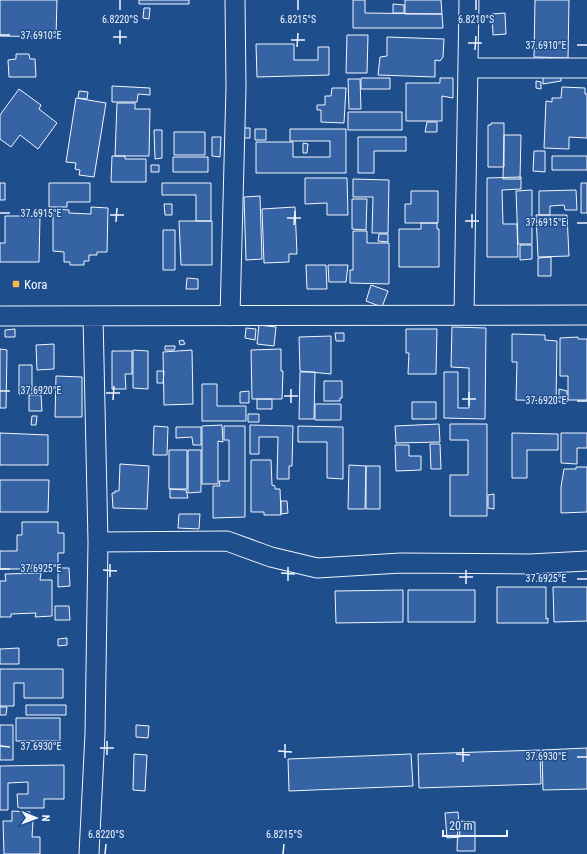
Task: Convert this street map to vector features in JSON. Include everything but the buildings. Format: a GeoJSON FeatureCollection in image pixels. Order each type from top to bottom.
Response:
{"type":"FeatureCollection","features":[{"type":"Feature","properties":{"kind":"street"},"geometry":{"type":"LineString","coordinates":[[230,316],[236,88],[235,0]]}},
{"type":"Feature","properties":{"kind":"street"},"geometry":{"type":"LineString","coordinates":[[464,315],[469,0]]}},
{"type":"Feature","properties":{"kind":"street"},"geometry":{"type":"LineString","coordinates":[[469,68],[587,68]]}},
{"type":"Feature","properties":{"kind":"street"},"geometry":{"type":"LineString","coordinates":[[0,316],[587,315]]}},
{"type":"Feature","properties":{"kind":"street"},"geometry":{"type":"LineString","coordinates":[[89,854],[95,734],[98,542],[93,316]]}},
{"type":"Feature","properties":{"kind":"street"},"geometry":{"type":"LineString","coordinates":[[98,542],[226,540],[271,557],[317,568],[400,564],[530,564],[587,561]]}},
{"type":"Feature","properties":{"kind":"place","name":"Kora"},"geometry":{"type":"Point","coordinates":[16,284]}}]}
